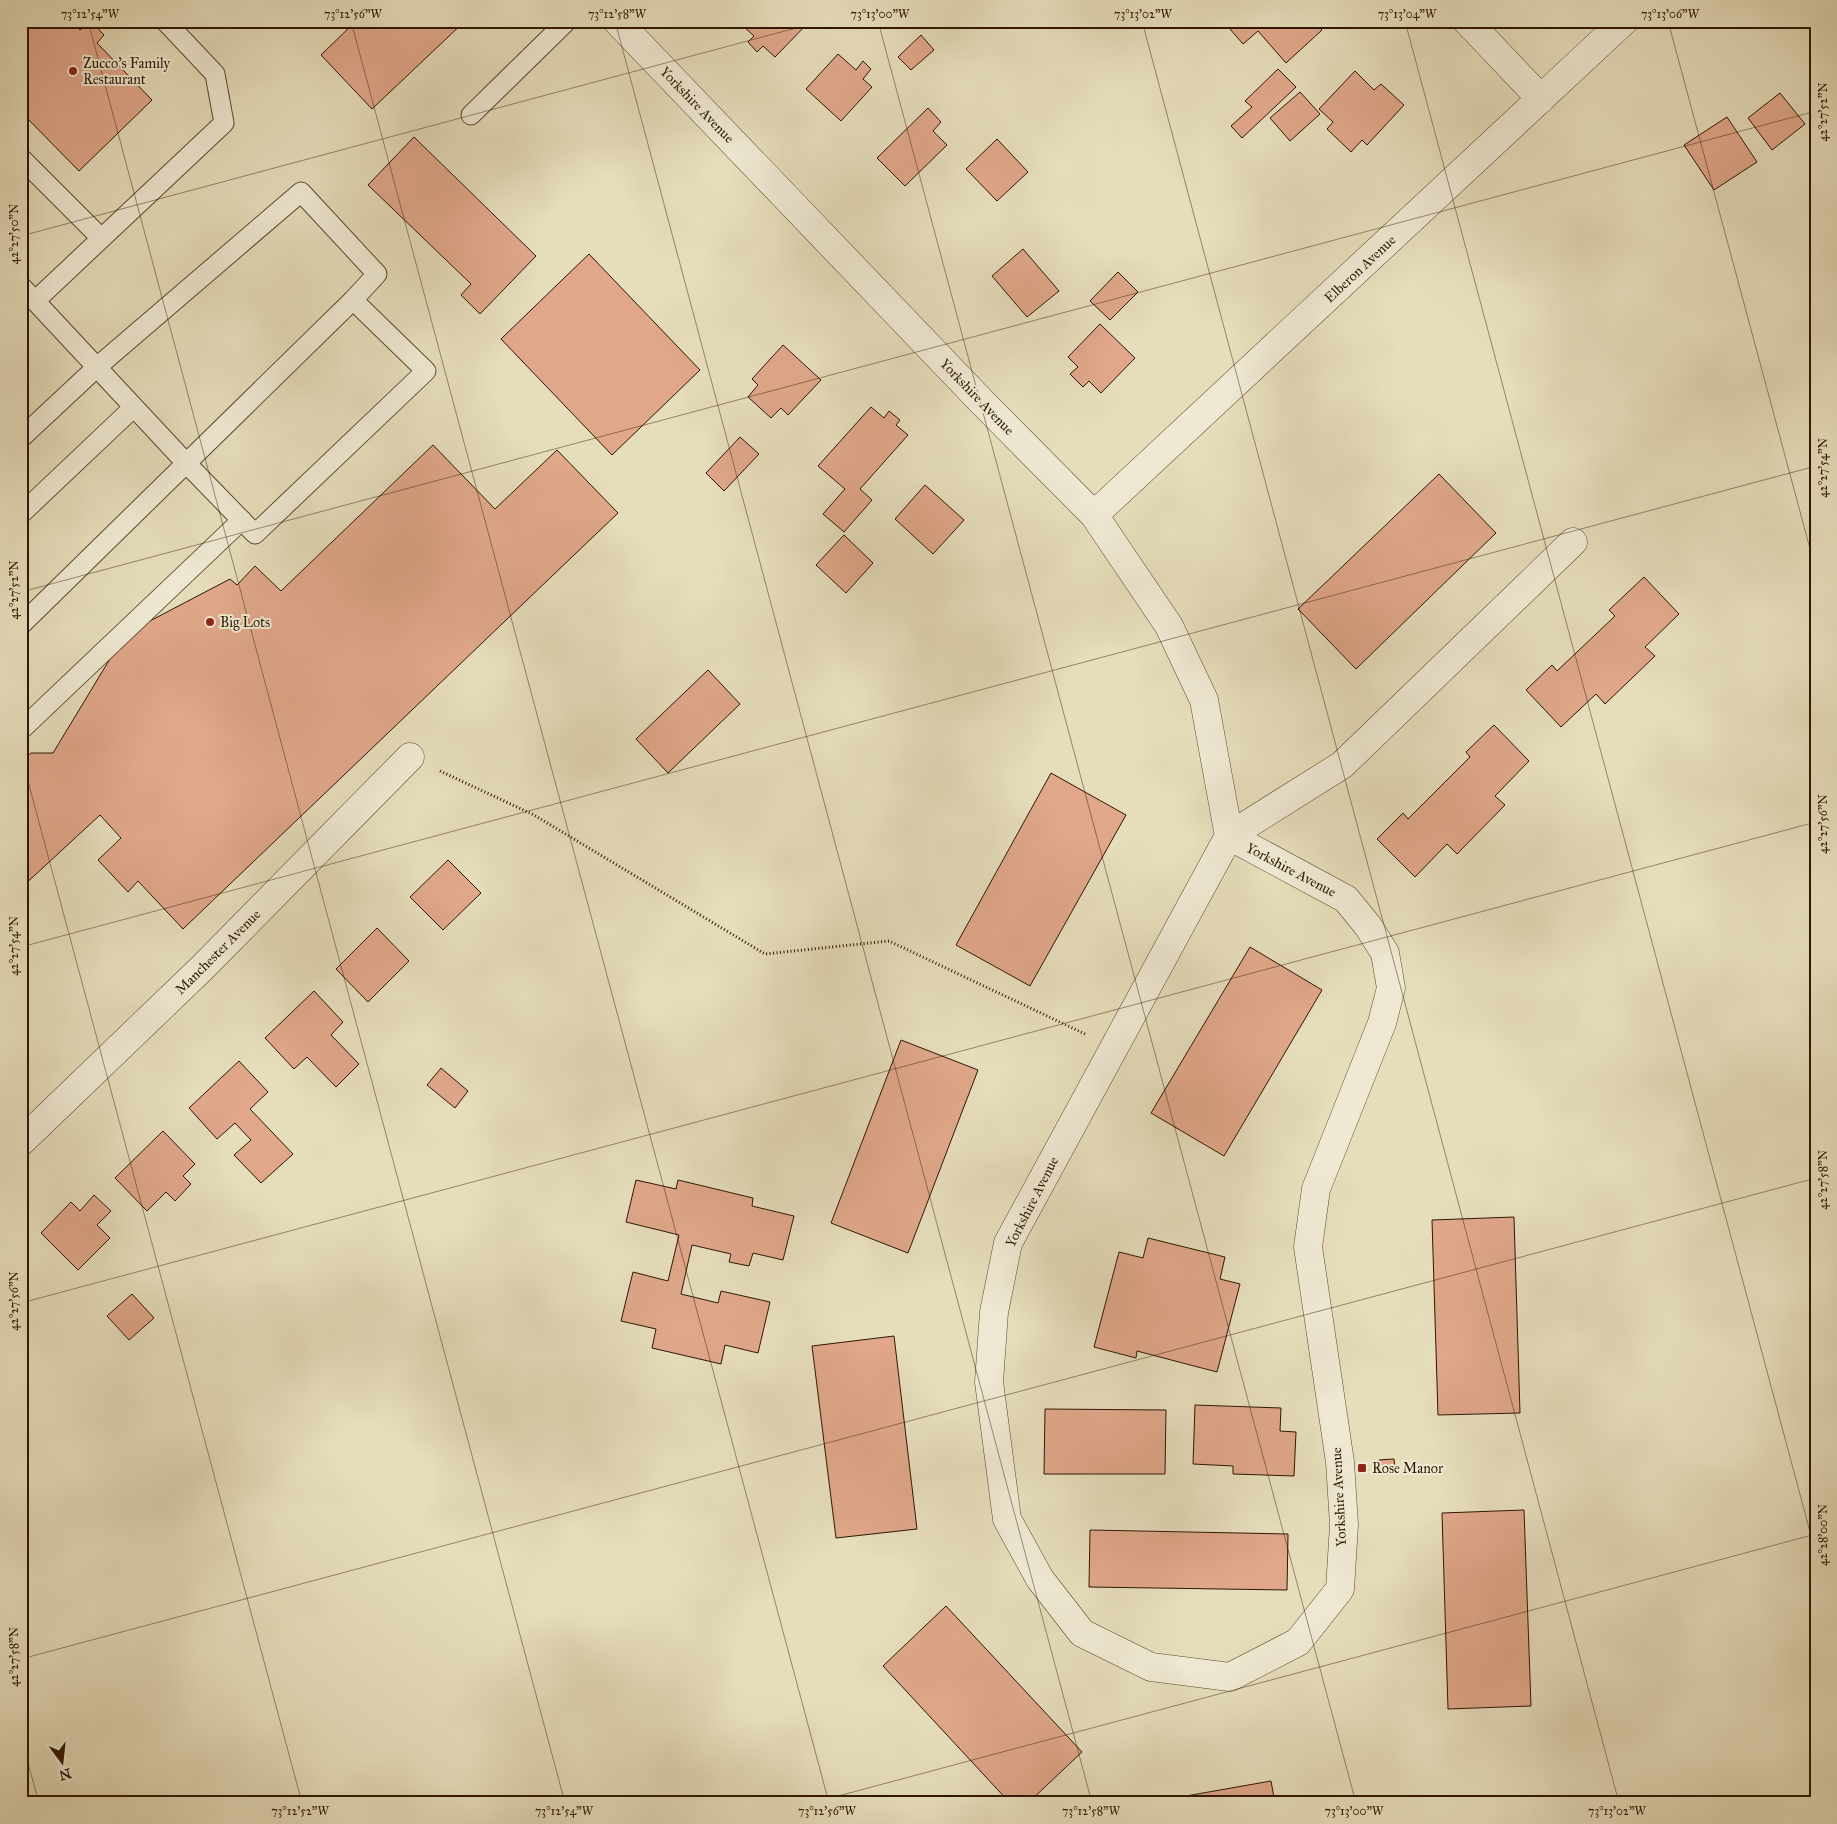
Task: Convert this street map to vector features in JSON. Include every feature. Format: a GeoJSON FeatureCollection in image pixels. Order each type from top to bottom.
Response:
{"type":"FeatureCollection","features":[{"type":"Feature","properties":{"kind":"street","name":"Yorkshire Avenue"},"geometry":{"type":"LineString","coordinates":[[617,21],[982,402],[1094,515],[1170,626],[1204,700],[1229,836],[1008,1243],[994,1312],[989,1382],[1007,1519],[1040,1579],[1082,1632],[1151,1667],[1230,1677],[1298,1642],[1340,1588],[1344,1525],[1340,1462],[1308,1247],[1316,1189],[1382,1023],[1391,988],[1385,953],[1368,926],[1346,899],[1229,836]]}},
{"type":"Feature","properties":{"kind":"street"},"geometry":{"type":"LineString","coordinates":[[1467,21],[1541,100]]}},
{"type":"Feature","properties":{"kind":"street","name":"Elberon Avenue"},"geometry":{"type":"LineString","coordinates":[[1094,515],[1624,21]]}},
{"type":"Feature","properties":{"kind":"street"},"geometry":{"type":"LineString","coordinates":[[1229,836],[1342,765],[1573,542]]}},
{"type":"Feature","properties":{"kind":"street","name":"Manchester Avenue"},"geometry":{"type":"LineString","coordinates":[[21,1142],[203,967],[410,757]]}},
{"type":"Feature","properties":{"kind":"lane"},"geometry":{"type":"LineString","coordinates":[[35,301],[224,123],[215,74],[165,21]]}},
{"type":"Feature","properties":{"kind":"lane"},"geometry":{"type":"LineString","coordinates":[[471,115],[567,21]]}},
{"type":"Feature","properties":{"kind":"lane"},"geometry":{"type":"LineString","coordinates":[[21,158],[101,238]]}},
{"type":"Feature","properties":{"kind":"lane"},"geometry":{"type":"LineString","coordinates":[[21,438],[97,367],[301,192],[377,274],[187,464],[21,625]]}},
{"type":"Feature","properties":{"kind":"lane"},"geometry":{"type":"LineString","coordinates":[[21,286],[255,534],[426,371],[353,300]]}},
{"type":"Feature","properties":{"kind":"lane"},"geometry":{"type":"LineString","coordinates":[[21,514],[134,407]]}},
{"type":"Feature","properties":{"kind":"lane"},"geometry":{"type":"LineString","coordinates":[[21,730],[242,520]]}},
{"type":"Feature","properties":{"kind":"path"},"geometry":{"type":"LineString","coordinates":[[410,757],[534,815],[765,954],[889,941],[1114,1048]]}},
{"type":"Feature","properties":{"kind":"building","name":"Zucco's Family Restaurant"},"geometry":{"type":"Polygon","coordinates":[[[21,21],[71,21],[80,30],[91,21],[104,35],[97,43],[152,100],[79,171],[21,112],[21,21]]]}},
{"type":"Feature","properties":{"kind":"building"},"geometry":{"type":"Polygon","coordinates":[[[356,21],[465,21],[372,109],[321,55],[356,21]]]}},
{"type":"Feature","properties":{"kind":"building"},"geometry":{"type":"Polygon","coordinates":[[[747,21],[810,21],[775,57],[763,46],[757,52],[748,42],[754,36],[743,26],[747,21]]]}},
{"type":"Feature","properties":{"kind":"building"},"geometry":{"type":"Polygon","coordinates":[[[1239,21],[1314,21],[1322,30],[1286,63],[1258,31],[1243,44],[1230,29],[1239,21]]]}},
{"type":"Feature","properties":{"kind":"building"},"geometry":{"type":"Polygon","coordinates":[[[921,35],[934,50],[911,70],[898,57],[921,35]]]}},
{"type":"Feature","properties":{"kind":"building"},"geometry":{"type":"Polygon","coordinates":[[[838,54],[856,70],[863,61],[871,69],[863,79],[872,87],[841,121],[806,89],[838,54]]]}},
{"type":"Feature","properties":{"kind":"building"},"geometry":{"type":"Polygon","coordinates":[[[1278,69],[1296,87],[1242,138],[1231,126],[1252,107],[1245,101],[1278,69]]]}},
{"type":"Feature","properties":{"kind":"building"},"geometry":{"type":"Polygon","coordinates":[[[1355,71],[1374,90],[1381,84],[1404,105],[1367,145],[1362,140],[1351,152],[1327,129],[1333,122],[1319,109],[1355,71]]]}},
{"type":"Feature","properties":{"kind":"building"},"geometry":{"type":"Polygon","coordinates":[[[1300,92],[1320,114],[1290,141],[1270,118],[1300,92]]]}},
{"type":"Feature","properties":{"kind":"building"},"geometry":{"type":"Polygon","coordinates":[[[1780,93],[1805,124],[1772,150],[1748,118],[1780,93]]]}},
{"type":"Feature","properties":{"kind":"building"},"geometry":{"type":"Polygon","coordinates":[[[928,108],[941,122],[933,131],[947,145],[905,186],[877,158],[928,108]]]}},
{"type":"Feature","properties":{"kind":"building"},"geometry":{"type":"Polygon","coordinates":[[[1727,117],[1757,162],[1714,190],[1684,145],[1727,117]]]}},
{"type":"Feature","properties":{"kind":"building"},"geometry":{"type":"Polygon","coordinates":[[[414,137],[536,256],[480,314],[461,295],[471,284],[368,185],[414,137]]]}},
{"type":"Feature","properties":{"kind":"building"},"geometry":{"type":"Polygon","coordinates":[[[997,139],[1028,172],[997,201],[966,169],[997,139]]]}},
{"type":"Feature","properties":{"kind":"building"},"geometry":{"type":"Polygon","coordinates":[[[1023,249],[1059,291],[1027,317],[992,276],[1023,249]]]}},
{"type":"Feature","properties":{"kind":"building"},"geometry":{"type":"Polygon","coordinates":[[[589,254],[700,370],[612,455],[501,339],[589,254]]]}},
{"type":"Feature","properties":{"kind":"building"},"geometry":{"type":"Polygon","coordinates":[[[1118,272],[1138,292],[1110,320],[1090,301],[1118,272]]]}},
{"type":"Feature","properties":{"kind":"building"},"geometry":{"type":"Polygon","coordinates":[[[1100,324],[1135,358],[1101,393],[1089,381],[1083,387],[1070,374],[1078,367],[1068,357],[1100,324]]]}},
{"type":"Feature","properties":{"kind":"building"},"geometry":{"type":"Polygon","coordinates":[[[783,345],[821,380],[788,415],[781,408],[771,418],[748,397],[758,385],[752,379],[783,345]]]}},
{"type":"Feature","properties":{"kind":"building"},"geometry":{"type":"Polygon","coordinates":[[[871,407],[884,418],[889,411],[900,420],[896,425],[908,435],[860,489],[872,500],[844,532],[823,514],[845,489],[818,466],[871,407]]]}},
{"type":"Feature","properties":{"kind":"building"},"geometry":{"type":"Polygon","coordinates":[[[740,437],[759,454],[724,491],[706,473],[740,437]]]}},
{"type":"Feature","properties":{"kind":"building"},"geometry":{"type":"Polygon","coordinates":[[[433,445],[495,509],[557,450],[618,513],[183,929],[138,881],[128,892],[98,860],[121,838],[100,815],[21,888],[21,762],[31,753],[53,753],[125,634],[230,579],[237,585],[255,566],[281,591],[433,445]]]}},
{"type":"Feature","properties":{"kind":"building"},"geometry":{"type":"Polygon","coordinates":[[[1439,474],[1496,533],[1356,669],[1298,609],[1439,474]]]}},
{"type":"Feature","properties":{"kind":"building"},"geometry":{"type":"Polygon","coordinates":[[[925,485],[964,520],[933,554],[895,519],[925,485]]]}},
{"type":"Feature","properties":{"kind":"building"},"geometry":{"type":"Polygon","coordinates":[[[844,535],[873,563],[846,593],[816,565],[844,535]]]}},
{"type":"Feature","properties":{"kind":"building"},"geometry":{"type":"Polygon","coordinates":[[[1644,577],[1679,614],[1645,647],[1655,656],[1605,704],[1596,694],[1561,727],[1526,690],[1552,665],[1557,671],[1615,616],[1609,610],[1644,577]]]}},
{"type":"Feature","properties":{"kind":"building"},"geometry":{"type":"Polygon","coordinates":[[[708,670],[740,704],[668,773],[636,739],[708,670]]]}},
{"type":"Feature","properties":{"kind":"building"},"geometry":{"type":"Polygon","coordinates":[[[1494,725],[1529,761],[1495,796],[1505,805],[1457,854],[1447,844],[1415,877],[1377,839],[1403,813],[1408,819],[1470,757],[1466,752],[1494,725]]]}},
{"type":"Feature","properties":{"kind":"building"},"geometry":{"type":"Polygon","coordinates":[[[1051,773],[1126,815],[1030,986],[956,945],[1051,773]]]}},
{"type":"Feature","properties":{"kind":"building"},"geometry":{"type":"Polygon","coordinates":[[[448,860],[481,893],[443,930],[410,897],[448,860]]]}},
{"type":"Feature","properties":{"kind":"building"},"geometry":{"type":"Polygon","coordinates":[[[377,928],[409,961],[368,1002],[336,969],[377,928]]]}},
{"type":"Feature","properties":{"kind":"building"},"geometry":{"type":"Polygon","coordinates":[[[1250,947],[1322,990],[1224,1156],[1151,1113],[1250,947]]]}},
{"type":"Feature","properties":{"kind":"building"},"geometry":{"type":"Polygon","coordinates":[[[314,991],[343,1022],[331,1035],[359,1064],[336,1087],[307,1057],[294,1069],[265,1038],[314,991]]]}},
{"type":"Feature","properties":{"kind":"building"},"geometry":{"type":"Polygon","coordinates":[[[901,1040],[978,1070],[908,1253],[831,1223],[901,1040]]]}},
{"type":"Feature","properties":{"kind":"building"},"geometry":{"type":"Polygon","coordinates":[[[239,1061],[268,1092],[250,1109],[293,1154],[261,1183],[234,1155],[251,1140],[235,1123],[217,1139],[189,1108],[239,1061]]]}},
{"type":"Feature","properties":{"kind":"building"},"geometry":{"type":"Polygon","coordinates":[[[441,1068],[468,1091],[455,1108],[427,1085],[441,1068]]]}},
{"type":"Feature","properties":{"kind":"building"},"geometry":{"type":"Polygon","coordinates":[[[163,1131],[195,1164],[183,1176],[191,1184],[175,1201],[166,1192],[147,1211],[115,1178],[163,1131]]]}},
{"type":"Feature","properties":{"kind":"building"},"geometry":{"type":"Polygon","coordinates":[[[636,1180],[676,1189],[678,1180],[753,1198],[752,1206],[794,1216],[783,1260],[753,1253],[749,1266],[729,1262],[731,1254],[692,1245],[681,1294],[718,1303],[721,1291],[770,1302],[758,1353],[725,1345],[721,1364],[652,1348],[656,1329],[621,1321],[633,1272],[668,1281],[679,1235],[626,1222],[636,1180]]]}},
{"type":"Feature","properties":{"kind":"building"},"geometry":{"type":"Polygon","coordinates":[[[94,1195],[111,1211],[97,1225],[110,1238],[78,1270],[41,1233],[71,1202],[80,1211],[94,1195]]]}},
{"type":"Feature","properties":{"kind":"building"},"geometry":{"type":"Polygon","coordinates":[[[1514,1217],[1520,1413],[1438,1415],[1432,1220],[1514,1217]]]}},
{"type":"Feature","properties":{"kind":"building"},"geometry":{"type":"Polygon","coordinates":[[[1148,1238],[1225,1257],[1220,1279],[1240,1284],[1217,1372],[1137,1351],[1136,1358],[1094,1347],[1119,1252],[1143,1258],[1148,1238]]]}},
{"type":"Feature","properties":{"kind":"building"},"geometry":{"type":"Polygon","coordinates":[[[132,1294],[154,1318],[129,1340],[107,1316],[132,1294]]]}},
{"type":"Feature","properties":{"kind":"building"},"geometry":{"type":"Polygon","coordinates":[[[894,1336],[917,1529],[836,1538],[812,1346],[894,1336]]]}},
{"type":"Feature","properties":{"kind":"building"},"geometry":{"type":"Polygon","coordinates":[[[1195,1405],[1281,1408],[1280,1431],[1296,1432],[1294,1476],[1233,1474],[1233,1466],[1193,1464],[1195,1405]]]}},
{"type":"Feature","properties":{"kind":"building"},"geometry":{"type":"Polygon","coordinates":[[[1045,1409],[1166,1410],[1165,1474],[1044,1474],[1045,1409]]]}},
{"type":"Feature","properties":{"kind":"building"},"geometry":{"type":"Polygon","coordinates":[[[1394,1459],[1395,1468],[1379,1468],[1379,1460],[1394,1459]]]}},
{"type":"Feature","properties":{"kind":"building"},"geometry":{"type":"Polygon","coordinates":[[[1524,1510],[1531,1706],[1448,1709],[1442,1513],[1524,1510]]]}},
{"type":"Feature","properties":{"kind":"building"},"geometry":{"type":"Polygon","coordinates":[[[1090,1530],[1288,1534],[1287,1590],[1089,1587],[1090,1530]]]}},
{"type":"Feature","properties":{"kind":"building"},"geometry":{"type":"Polygon","coordinates":[[[946,1606],[1082,1752],[1028,1803],[1010,1803],[883,1666],[946,1606]]]}},
{"type":"Feature","properties":{"kind":"building"},"geometry":{"type":"Polygon","coordinates":[[[1271,1781],[1275,1803],[1187,1803],[1186,1796],[1271,1781]]]}},
{"type":"Feature","properties":{"kind":"place","name":"Zucco's Family Restaurant"},"geometry":{"type":"Point","coordinates":[73,71]}},
{"type":"Feature","properties":{"kind":"place","name":"Big Lots"},"geometry":{"type":"Point","coordinates":[210,622]}},
{"type":"Feature","properties":{"kind":"place","name":"Rose Manor"},"geometry":{"type":"Point","coordinates":[1362,1468]}}]}
